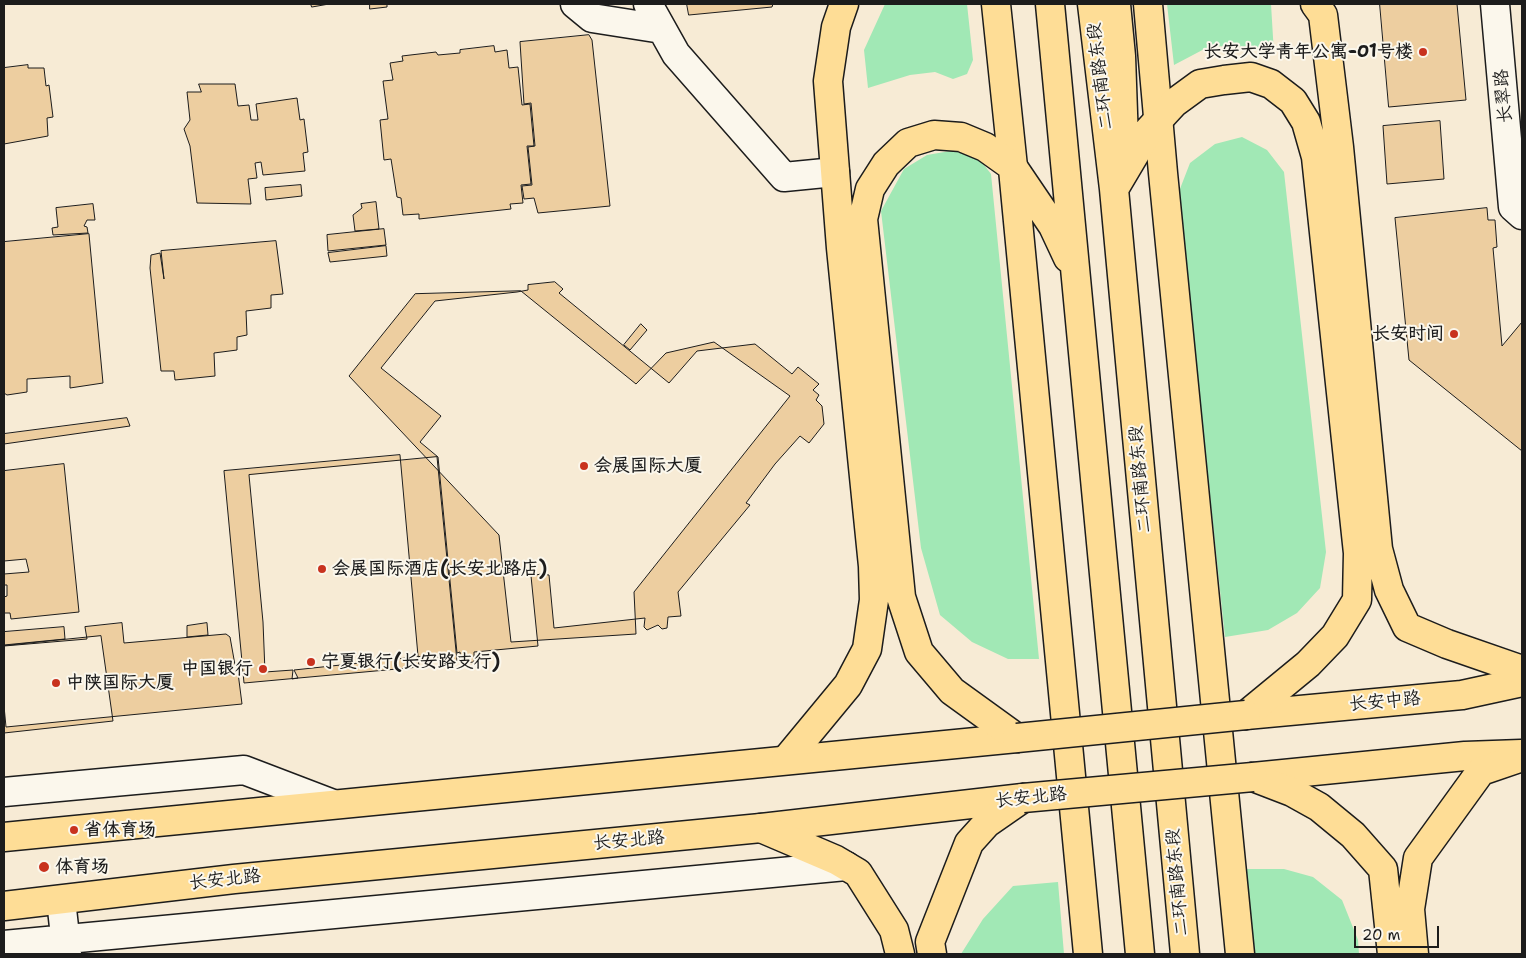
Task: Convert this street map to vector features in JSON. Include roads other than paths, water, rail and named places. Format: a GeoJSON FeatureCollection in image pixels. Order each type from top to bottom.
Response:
{"type":"FeatureCollection","features":[{"type":"Feature","properties":{"kind":"main road"},"geometry":{"type":"LineString","coordinates":[[786,760],[848,685],[867,649],[874,600],[873,566],[828,81],[836,26],[844,4]]}},
{"type":"Feature","properties":{"kind":"main road"},"geometry":{"type":"LineString","coordinates":[[996,4],[1088,954]]}},
{"type":"Feature","properties":{"kind":"main road"},"geometry":{"type":"LineString","coordinates":[[1050,4],[1140,954]]}},
{"type":"Feature","properties":{"kind":"main road","name":"二环南路东段"},"geometry":{"type":"LineString","coordinates":[[1092,4],[1120,180],[1185,954]]}},
{"type":"Feature","properties":{"kind":"main road"},"geometry":{"type":"LineString","coordinates":[[1116,4],[1121,56],[1120,180]]}},
{"type":"Feature","properties":{"kind":"main road"},"geometry":{"type":"LineString","coordinates":[[1148,4],[1240,954]]}},
{"type":"Feature","properties":{"kind":"main road"},"geometry":{"type":"LineString","coordinates":[[1320,8],[1339,147],[1378,549],[1389,590],[1407,627],[1447,644],[1522,670]]}},
{"type":"Feature","properties":{"kind":"main road"},"geometry":{"type":"LineString","coordinates":[[4,836],[1246,715],[1308,664],[1335,636],[1357,600],[1358,553],[1316,157],[1306,122],[1292,101],[1271,84],[1251,77],[1200,84],[1174,103],[1149,130],[1120,180]]}},
{"type":"Feature","properties":{"kind":"main road"},"geometry":{"type":"LineString","coordinates":[[1017,738],[952,691],[919,652],[901,597],[863,219],[870,188],[886,164],[908,143],[934,134],[961,137],[985,147],[1013,167],[1053,226],[1076,274]]}},
{"type":"Feature","properties":{"kind":"main road","name":"长安中路"},"geometry":{"type":"LineString","coordinates":[[1246,715],[1462,695],[1522,682]]}},
{"type":"Feature","properties":{"kind":"main road"},"geometry":{"type":"LineString","coordinates":[[1253,777],[1465,756],[1522,755]]}},
{"type":"Feature","properties":{"kind":"main road"},"geometry":{"type":"LineString","coordinates":[[1414,954],[1410,910],[1418,858],[1481,772],[1522,755]]}},
{"type":"Feature","properties":{"kind":"main road"},"geometry":{"type":"LineString","coordinates":[[1253,777],[1292,792],[1319,807],[1353,835],[1383,869],[1392,954]]}},
{"type":"Feature","properties":{"kind":"main road","name":"长安北路"},"geometry":{"type":"LineString","coordinates":[[4,906],[234,879],[761,828],[1023,798],[1253,777]]}},
{"type":"Feature","properties":{"kind":"main road"},"geometry":{"type":"LineString","coordinates":[[932,954],[930,942],[969,843],[987,823],[1023,798]]}},
{"type":"Feature","properties":{"kind":"main road"},"geometry":{"type":"LineString","coordinates":[[761,828],[858,873],[894,930],[900,954]]}},
{"type":"Feature","properties":{"kind":"street"},"geometry":{"type":"LineString","coordinates":[[575,4],[592,18],[662,29]]}},
{"type":"Feature","properties":{"kind":"street"},"geometry":{"type":"LineString","coordinates":[[648,4],[676,54],[784,177],[835,172]]}},
{"type":"Feature","properties":{"kind":"street","name":"长翠路"},"geometry":{"type":"LineString","coordinates":[[1495,4],[1513,207],[1522,216]]}},
{"type":"Feature","properties":{"kind":"street"},"geometry":{"type":"LineString","coordinates":[[4,792],[244,770],[333,804]]}},
{"type":"Feature","properties":{"kind":"street"},"geometry":{"type":"LineString","coordinates":[[4,945],[66,947],[846,866]]}},
{"type":"Feature","properties":{"kind":"street"},"geometry":{"type":"LineString","coordinates":[[60,900],[66,947]]}},
{"type":"Feature","properties":{"kind":"place","name":"长安大学青年公寓-01号楼"},"geometry":{"type":"Point","coordinates":[1423,52]}},
{"type":"Feature","properties":{"kind":"place","name":"长安时间"},"geometry":{"type":"Point","coordinates":[1454,334]}},
{"type":"Feature","properties":{"kind":"place","name":"会展国际大厦"},"geometry":{"type":"Point","coordinates":[584,466]}},
{"type":"Feature","properties":{"kind":"place","name":"会展国际酒店(长安北路店)"},"geometry":{"type":"Point","coordinates":[322,569]}},
{"type":"Feature","properties":{"kind":"place","name":"宁夏银行(长安路支行)"},"geometry":{"type":"Point","coordinates":[311,662]}},
{"type":"Feature","properties":{"kind":"place","name":"中国银行"},"geometry":{"type":"Point","coordinates":[263,669]}},
{"type":"Feature","properties":{"kind":"place","name":"中陕国际大厦"},"geometry":{"type":"Point","coordinates":[56,683]}},
{"type":"Feature","properties":{"kind":"place","name":"省体育场"},"geometry":{"type":"Point","coordinates":[74,830]}},
{"type":"Feature","properties":{"kind":"place","name":"体育场"},"geometry":{"type":"Point","coordinates":[44,867]}}]}
